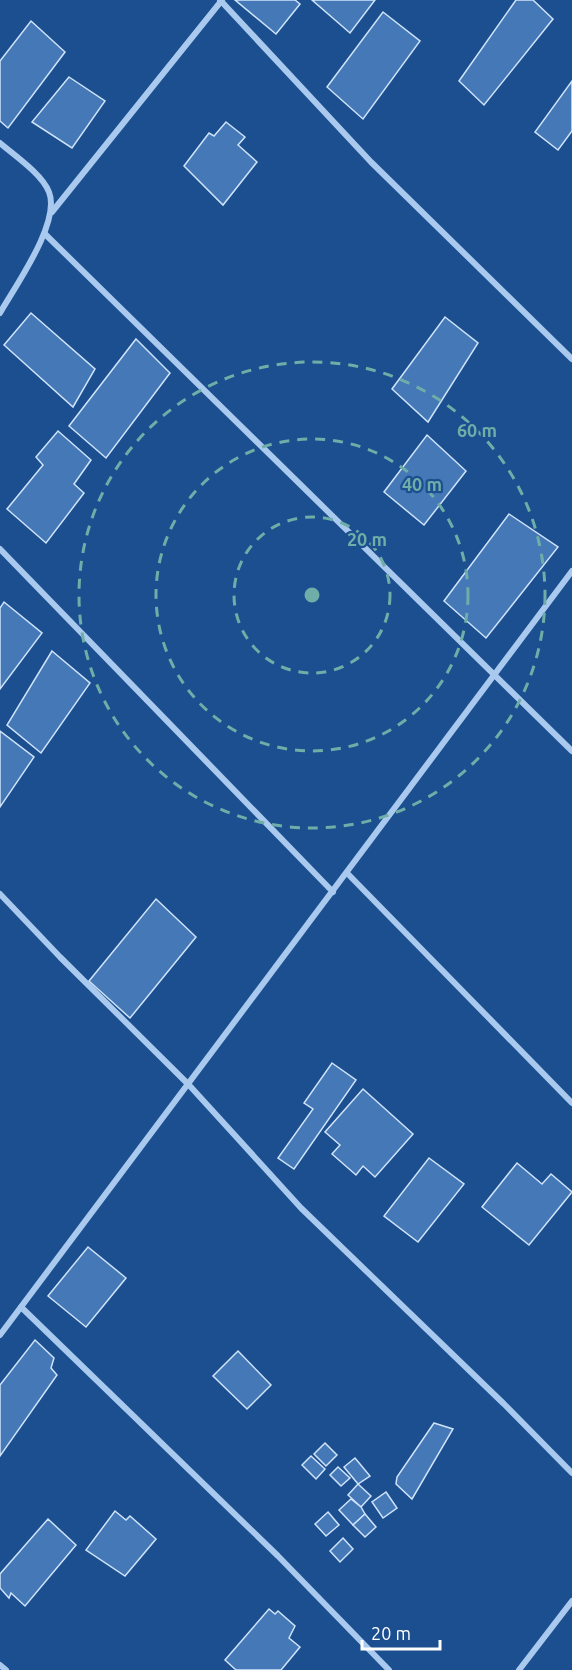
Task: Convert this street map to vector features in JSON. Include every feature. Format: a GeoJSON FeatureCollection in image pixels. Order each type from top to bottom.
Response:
{"type":"FeatureCollection","features":[{"type":"Feature","properties":{"kind":"street"},"geometry":{"type":"LineString","coordinates":[[0,313],[45,234],[52,212],[221,0],[370,162],[572,359]]}},
{"type":"Feature","properties":{"kind":"street"},"geometry":{"type":"LineString","coordinates":[[0,143],[38,175],[49,191],[52,212]]}},
{"type":"Feature","properties":{"kind":"street"},"geometry":{"type":"LineString","coordinates":[[45,234],[572,752]]}},
{"type":"Feature","properties":{"kind":"street"},"geometry":{"type":"LineString","coordinates":[[0,549],[333,892]]}},
{"type":"Feature","properties":{"kind":"street"},"geometry":{"type":"LineString","coordinates":[[0,1335],[572,572]]}},
{"type":"Feature","properties":{"kind":"street"},"geometry":{"type":"LineString","coordinates":[[347,873],[572,1103]]}},
{"type":"Feature","properties":{"kind":"street"},"geometry":{"type":"LineString","coordinates":[[0,894],[60,957],[189,1084],[301,1208],[572,1473]]}},
{"type":"Feature","properties":{"kind":"street"},"geometry":{"type":"LineString","coordinates":[[21,1307],[278,1556],[389,1670]]}},
{"type":"Feature","properties":{"kind":"street"},"geometry":{"type":"LineString","coordinates":[[519,1670],[572,1601]]}},
{"type":"Feature","properties":{"kind":"street"},"geometry":{"type":"LineString","coordinates":[[0,1665],[6,1670]]}},
{"type":"Feature","properties":{"kind":"building"},"geometry":{"type":"Polygon","coordinates":[[[235,0],[295,0],[300,4],[276,34],[235,0]]]}},
{"type":"Feature","properties":{"kind":"building"},"geometry":{"type":"Polygon","coordinates":[[[312,0],[375,0],[350,33],[312,0]]]}},
{"type":"Feature","properties":{"kind":"building"},"geometry":{"type":"Polygon","coordinates":[[[516,0],[533,0],[553,19],[484,105],[459,81],[516,0]]]}},
{"type":"Feature","properties":{"kind":"building"},"geometry":{"type":"Polygon","coordinates":[[[383,12],[420,41],[363,119],[327,87],[383,12]]]}},
{"type":"Feature","properties":{"kind":"building"},"geometry":{"type":"Polygon","coordinates":[[[31,21],[65,52],[8,128],[0,121],[0,61],[31,21]]]}},
{"type":"Feature","properties":{"kind":"building"},"geometry":{"type":"Polygon","coordinates":[[[69,77],[105,101],[72,148],[32,122],[69,77]]]}},
{"type":"Feature","properties":{"kind":"building"},"geometry":{"type":"Polygon","coordinates":[[[572,81],[572,131],[558,150],[535,132],[572,81]]]}},
{"type":"Feature","properties":{"kind":"building"},"geometry":{"type":"Polygon","coordinates":[[[226,122],[245,137],[238,145],[257,162],[223,205],[184,166],[209,133],[214,136],[226,122]]]}},
{"type":"Feature","properties":{"kind":"building"},"geometry":{"type":"Polygon","coordinates":[[[31,313],[95,369],[73,407],[4,345],[31,313]]]}},
{"type":"Feature","properties":{"kind":"building"},"geometry":{"type":"Polygon","coordinates":[[[445,317],[478,343],[428,422],[392,389],[445,317]]]}},
{"type":"Feature","properties":{"kind":"building"},"geometry":{"type":"Polygon","coordinates":[[[136,339],[170,373],[106,458],[69,426],[136,339]]]}},
{"type":"Feature","properties":{"kind":"building"},"geometry":{"type":"Polygon","coordinates":[[[58,431],[91,460],[74,484],[84,493],[46,543],[7,509],[43,465],[36,457],[58,431]]]}},
{"type":"Feature","properties":{"kind":"building"},"geometry":{"type":"Polygon","coordinates":[[[427,435],[466,471],[424,525],[384,492],[427,435]]]}},
{"type":"Feature","properties":{"kind":"building"},"geometry":{"type":"Polygon","coordinates":[[[509,514],[558,547],[486,638],[444,601],[509,514]]]}},
{"type":"Feature","properties":{"kind":"building"},"geometry":{"type":"Polygon","coordinates":[[[4,602],[42,633],[0,689],[0,608],[4,602]]]}},
{"type":"Feature","properties":{"kind":"building"},"geometry":{"type":"Polygon","coordinates":[[[52,651],[90,683],[41,753],[7,725],[52,651]]]}},
{"type":"Feature","properties":{"kind":"building"},"geometry":{"type":"Polygon","coordinates":[[[0,731],[34,757],[0,807],[0,731]]]}},
{"type":"Feature","properties":{"kind":"building"},"geometry":{"type":"Polygon","coordinates":[[[156,899],[196,937],[130,1018],[89,981],[156,899]]]}},
{"type":"Feature","properties":{"kind":"building"},"geometry":{"type":"Polygon","coordinates":[[[332,1063],[356,1080],[294,1169],[278,1158],[313,1109],[304,1103],[332,1063]]]}},
{"type":"Feature","properties":{"kind":"building"},"geometry":{"type":"Polygon","coordinates":[[[363,1089],[413,1134],[375,1177],[363,1166],[356,1175],[332,1154],[340,1145],[325,1132],[363,1089]]]}},
{"type":"Feature","properties":{"kind":"building"},"geometry":{"type":"Polygon","coordinates":[[[429,1158],[464,1184],[418,1242],[384,1216],[429,1158]]]}},
{"type":"Feature","properties":{"kind":"building"},"geometry":{"type":"Polygon","coordinates":[[[517,1163],[542,1184],[551,1174],[572,1192],[529,1245],[482,1207],[517,1163]]]}},
{"type":"Feature","properties":{"kind":"building"},"geometry":{"type":"Polygon","coordinates":[[[88,1247],[126,1278],[86,1327],[48,1296],[88,1247]]]}},
{"type":"Feature","properties":{"kind":"building"},"geometry":{"type":"Polygon","coordinates":[[[35,1340],[54,1358],[51,1368],[57,1375],[0,1456],[0,1385],[35,1340]]]}},
{"type":"Feature","properties":{"kind":"building"},"geometry":{"type":"Polygon","coordinates":[[[238,1351],[271,1385],[247,1409],[213,1376],[238,1351]]]}},
{"type":"Feature","properties":{"kind":"building"},"geometry":{"type":"Polygon","coordinates":[[[434,1423],[453,1429],[412,1499],[396,1484],[397,1477],[434,1423]]]}},
{"type":"Feature","properties":{"kind":"building"},"geometry":{"type":"Polygon","coordinates":[[[325,1443],[337,1455],[326,1466],[314,1454],[325,1443]]]}},
{"type":"Feature","properties":{"kind":"building"},"geometry":{"type":"Polygon","coordinates":[[[311,1456],[325,1469],[316,1479],[302,1465],[311,1456]]]}},
{"type":"Feature","properties":{"kind":"building"},"geometry":{"type":"Polygon","coordinates":[[[355,1458],[370,1476],[358,1484],[344,1467],[355,1458]]]}},
{"type":"Feature","properties":{"kind":"building"},"geometry":{"type":"Polygon","coordinates":[[[338,1467],[350,1478],[341,1486],[330,1475],[338,1467]]]}},
{"type":"Feature","properties":{"kind":"building"},"geometry":{"type":"Polygon","coordinates":[[[358,1484],[371,1496],[361,1507],[348,1495],[358,1484]]]}},
{"type":"Feature","properties":{"kind":"building"},"geometry":{"type":"Polygon","coordinates":[[[386,1492],[397,1508],[383,1518],[372,1502],[386,1492]]]}},
{"type":"Feature","properties":{"kind":"building"},"geometry":{"type":"Polygon","coordinates":[[[351,1499],[361,1507],[365,1514],[353,1525],[339,1510],[351,1499]]]}},
{"type":"Feature","properties":{"kind":"building"},"geometry":{"type":"Polygon","coordinates":[[[115,1511],[126,1520],[130,1516],[156,1539],[125,1576],[86,1550],[115,1511]]]}},
{"type":"Feature","properties":{"kind":"building"},"geometry":{"type":"Polygon","coordinates":[[[328,1512],[339,1525],[326,1536],[315,1524],[328,1512]]]}},
{"type":"Feature","properties":{"kind":"building"},"geometry":{"type":"Polygon","coordinates":[[[365,1514],[376,1527],[365,1537],[353,1525],[365,1514]]]}},
{"type":"Feature","properties":{"kind":"building"},"geometry":{"type":"Polygon","coordinates":[[[48,1519],[76,1545],[25,1606],[11,1593],[9,1598],[0,1588],[0,1574],[48,1519]]]}},
{"type":"Feature","properties":{"kind":"building"},"geometry":{"type":"Polygon","coordinates":[[[343,1538],[353,1549],[340,1562],[330,1551],[343,1538]]]}},
{"type":"Feature","properties":{"kind":"building"},"geometry":{"type":"Polygon","coordinates":[[[269,1609],[275,1614],[278,1611],[295,1626],[289,1638],[300,1647],[281,1670],[236,1670],[225,1660],[269,1609]]]}}]}
